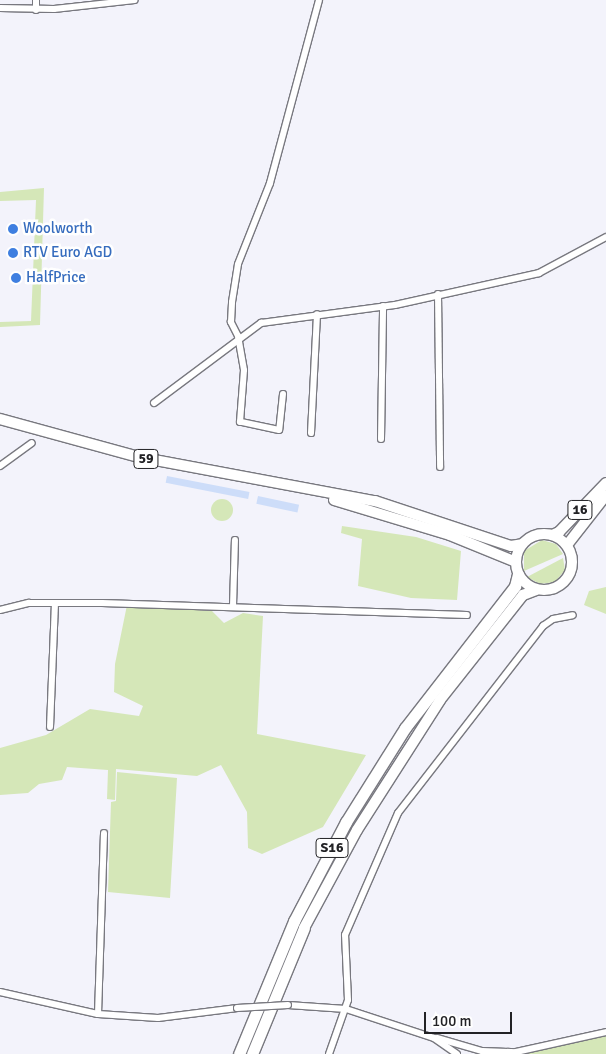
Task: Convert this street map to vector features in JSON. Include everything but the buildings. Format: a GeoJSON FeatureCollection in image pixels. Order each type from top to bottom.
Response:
{"type":"FeatureCollection","features":[{"type":"Feature","properties":{"kind":"highway","name":"S16"},"geometry":{"type":"LineString","coordinates":[[239,1054],[294,921],[346,822],[405,728],[515,586],[517,568]]}},
{"type":"Feature","properties":{"kind":"highway","name":"S16"},"geometry":{"type":"LineString","coordinates":[[252,1054],[304,928]]}},
{"type":"Feature","properties":{"kind":"main road","name":"59"},"geometry":{"type":"LineString","coordinates":[[0,419],[139,457],[295,488],[375,501],[511,546],[522,544]]}},
{"type":"Feature","properties":{"kind":"main road","name":"16"},"geometry":{"type":"LineString","coordinates":[[522,544],[536,535],[559,532],[606,483]]}},
{"type":"Feature","properties":{"kind":"main road","name":"59"},"geometry":{"type":"LineString","coordinates":[[295,488],[450,535],[517,568]]}},
{"type":"Feature","properties":{"kind":"main road","name":"16"},"geometry":{"type":"LineString","coordinates":[[552,534],[567,545],[606,496]]}},
{"type":"Feature","properties":{"kind":"main road"},"geometry":{"type":"LineString","coordinates":[[522,544],[517,568],[536,590],[552,590],[569,576],[573,561],[567,545]]}},
{"type":"Feature","properties":{"kind":"main road","name":"S16"},"geometry":{"type":"LineString","coordinates":[[304,928],[357,830],[420,729],[510,611],[526,592],[536,590]]}},
{"type":"Feature","properties":{"kind":"street"},"geometry":{"type":"LineString","coordinates":[[36,0],[36,10]]}},
{"type":"Feature","properties":{"kind":"street"},"geometry":{"type":"LineString","coordinates":[[0,8],[36,10],[135,0]]}},
{"type":"Feature","properties":{"kind":"street"},"geometry":{"type":"LineString","coordinates":[[283,394],[280,430],[240,422],[244,370],[238,336],[231,322],[238,264],[270,183],[319,0]]}},
{"type":"Feature","properties":{"kind":"street"},"geometry":{"type":"LineString","coordinates":[[154,403],[238,336],[260,323],[383,306],[549,270],[606,237]]}},
{"type":"Feature","properties":{"kind":"street"},"geometry":{"type":"LineString","coordinates":[[438,294],[440,467]]}},
{"type":"Feature","properties":{"kind":"street"},"geometry":{"type":"LineString","coordinates":[[381,439],[383,306]]}},
{"type":"Feature","properties":{"kind":"street"},"geometry":{"type":"LineString","coordinates":[[311,433],[317,314]]}},
{"type":"Feature","properties":{"kind":"street"},"geometry":{"type":"LineString","coordinates":[[0,466],[32,443]]}},
{"type":"Feature","properties":{"kind":"street"},"geometry":{"type":"LineString","coordinates":[[233,606],[234,540]]}},
{"type":"Feature","properties":{"kind":"street"},"geometry":{"type":"LineString","coordinates":[[50,727],[55,603]]}},
{"type":"Feature","properties":{"kind":"street"},"geometry":{"type":"LineString","coordinates":[[0,610],[55,603],[233,606],[266,612],[467,615]]}},
{"type":"Feature","properties":{"kind":"street"},"geometry":{"type":"LineString","coordinates":[[329,1054],[346,1009],[345,936],[401,807],[544,626],[553,619],[574,615]]}},
{"type":"Feature","properties":{"kind":"street"},"geometry":{"type":"LineString","coordinates":[[98,1014],[104,833]]}},
{"type":"Feature","properties":{"kind":"street"},"geometry":{"type":"LineString","coordinates":[[0,992],[98,1014],[158,1018],[237,1008],[288,1005],[346,1009],[434,1038],[482,1051],[516,1052],[606,1032]]}},
{"type":"Feature","properties":{"kind":"street"},"geometry":{"type":"LineString","coordinates":[[434,1038],[457,1054]]}},
{"type":"Feature","properties":{"kind":"green space"},"geometry":{"type":"Polygon","coordinates":[[[44,188],[40,325],[0,327],[0,322],[31,321],[36,200],[0,201],[0,192],[44,188]]]}},
{"type":"Feature","properties":{"kind":"green space"},"geometry":{"type":"Polygon","coordinates":[[[222,499],[232,506],[233,510],[226,520],[222,521],[212,514],[211,510],[218,500],[222,499]]]}},
{"type":"Feature","properties":{"kind":"green space"},"geometry":{"type":"Polygon","coordinates":[[[342,526],[416,537],[461,551],[457,600],[411,598],[358,586],[362,539],[341,533],[342,526]]]}},
{"type":"Feature","properties":{"kind":"green space"},"geometry":{"type":"Polygon","coordinates":[[[542,540],[556,544],[563,554],[524,571],[524,551],[542,540]]]}},
{"type":"Feature","properties":{"kind":"green space"},"geometry":{"type":"Polygon","coordinates":[[[563,558],[565,570],[555,582],[540,584],[527,577],[563,558]]]}},
{"type":"Feature","properties":{"kind":"green space"},"geometry":{"type":"Polygon","coordinates":[[[606,587],[606,614],[584,605],[589,591],[606,587]]]}},
{"type":"Feature","properties":{"kind":"green space"},"geometry":{"type":"Polygon","coordinates":[[[127,605],[212,611],[224,623],[243,613],[263,616],[257,734],[366,755],[323,827],[262,854],[248,848],[247,812],[221,765],[197,776],[116,769],[115,800],[107,799],[108,770],[67,767],[62,780],[39,784],[28,793],[0,795],[0,748],[46,735],[90,709],[139,716],[143,706],[114,692],[115,664],[127,605]]]}},
{"type":"Feature","properties":{"kind":"green space"},"geometry":{"type":"Polygon","coordinates":[[[117,772],[177,778],[170,898],[108,892],[111,802],[116,801],[117,772]]]}},
{"type":"Feature","properties":{"kind":"green space"},"geometry":{"type":"Polygon","coordinates":[[[606,1029],[606,1054],[528,1054],[528,1047],[606,1029]]]}},
{"type":"Feature","properties":{"kind":"water"},"geometry":{"type":"Polygon","coordinates":[[[167,476],[249,492],[248,499],[166,483],[167,476]]]}},
{"type":"Feature","properties":{"kind":"water"},"geometry":{"type":"Polygon","coordinates":[[[258,496],[299,505],[297,513],[256,504],[258,496]]]}},
{"type":"Feature","properties":{"kind":"place","name":"Woolworth"},"geometry":{"type":"Point","coordinates":[13,229]}},
{"type":"Feature","properties":{"kind":"place","name":"RTV Euro AGD"},"geometry":{"type":"Point","coordinates":[13,253]}},
{"type":"Feature","properties":{"kind":"place","name":"HalfPrice"},"geometry":{"type":"Point","coordinates":[16,278]}}]}
